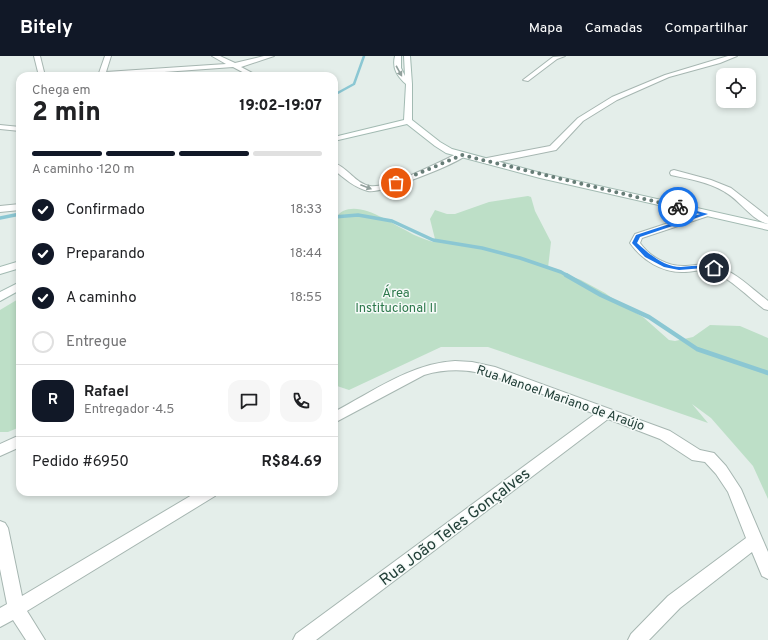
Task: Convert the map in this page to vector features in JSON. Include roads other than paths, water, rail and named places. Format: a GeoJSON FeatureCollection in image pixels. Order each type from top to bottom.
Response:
{"type":"FeatureCollection","features":[{"type":"Feature","properties":{"kind":"street"},"geometry":{"type":"LineString","coordinates":[[37,56],[41,72]]}},
{"type":"Feature","properties":{"kind":"street"},"geometry":{"type":"LineString","coordinates":[[103,72],[108,56]]}},
{"type":"Feature","properties":{"kind":"street"},"geometry":{"type":"LineString","coordinates":[[215,56],[247,72]]}},
{"type":"Feature","properties":{"kind":"street"},"geometry":{"type":"LineString","coordinates":[[131,72],[233,65],[254,62],[271,56]]}},
{"type":"Feature","properties":{"kind":"street"},"geometry":{"type":"LineString","coordinates":[[398,56],[395,64],[399,73],[409,84]]}},
{"type":"Feature","properties":{"kind":"street"},"geometry":{"type":"LineString","coordinates":[[407,56],[409,84],[408,121]]}},
{"type":"Feature","properties":{"kind":"street"},"geometry":{"type":"LineString","coordinates":[[526,80],[555,58],[562,56]]}},
{"type":"Feature","properties":{"kind":"street"},"geometry":{"type":"LineString","coordinates":[[487,161],[545,151],[553,148],[560,143],[574,126],[586,116],[615,99],[668,76],[734,56]]}},
{"type":"Feature","properties":{"kind":"street"},"geometry":{"type":"LineString","coordinates":[[338,138],[408,121],[419,127],[426,136],[438,146],[462,155],[705,214],[768,227]]}},
{"type":"Feature","properties":{"kind":"street"},"geometry":{"type":"LineString","coordinates":[[0,127],[16,129]]}},
{"type":"Feature","properties":{"kind":"street"},"geometry":{"type":"LineString","coordinates":[[338,169],[364,187],[372,190],[379,189],[462,155]]}},
{"type":"Feature","properties":{"kind":"street"},"geometry":{"type":"LineString","coordinates":[[674,173],[696,178],[722,187],[768,221]]}},
{"type":"Feature","properties":{"kind":"street"},"geometry":{"type":"LineString","coordinates":[[0,209],[16,207]]}},
{"type":"Feature","properties":{"kind":"street"},"geometry":{"type":"LineString","coordinates":[[705,214],[638,236],[634,243],[647,256],[673,268],[704,266],[714,268],[768,306]]}},
{"type":"Feature","properties":{"kind":"street"},"geometry":{"type":"LineString","coordinates":[[0,271],[16,265]]}},
{"type":"Feature","properties":{"kind":"street"},"geometry":{"type":"LineString","coordinates":[[0,297],[16,287]]}},
{"type":"Feature","properties":{"kind":"street","name":"Rua Manoel Mariano de Araújo"},"geometry":{"type":"LineString","coordinates":[[338,416],[420,372],[451,364],[472,366],[490,370],[665,435],[697,456],[709,457],[728,479],[740,502],[754,540],[768,571]]}},
{"type":"Feature","properties":{"kind":"street","name":"Rua João Teles Gonçalves"},"geometry":{"type":"LineString","coordinates":[[302,640],[606,413]]}},
{"type":"Feature","properties":{"kind":"street"},"geometry":{"type":"LineString","coordinates":[[0,450],[16,443]]}},
{"type":"Feature","properties":{"kind":"street"},"geometry":{"type":"LineString","coordinates":[[0,618],[203,496]]}},
{"type":"Feature","properties":{"kind":"street"},"geometry":{"type":"LineString","coordinates":[[0,528],[16,609],[36,640]]}},
{"type":"Feature","properties":{"kind":"street"},"geometry":{"type":"LineString","coordinates":[[638,640],[674,602],[754,540]]}},
{"type":"Feature","properties":{"kind":"waterway"},"geometry":{"type":"LineString","coordinates":[[338,93],[354,84],[364,56]]}},
{"type":"Feature","properties":{"kind":"waterway"},"geometry":{"type":"LineString","coordinates":[[0,218],[16,215]]}},
{"type":"Feature","properties":{"kind":"waterway"},"geometry":{"type":"LineString","coordinates":[[338,217],[358,215],[392,221],[433,240],[482,248],[520,258],[561,272],[568,276]]}},
{"type":"Feature","properties":{"kind":"waterway"},"geometry":{"type":"LineString","coordinates":[[566,275],[601,295],[649,317],[697,349],[768,373]]}},
{"type":"Feature","properties":{"kind":"park label","name":"Área Institucional II"},"geometry":{"type":"Point","coordinates":[396,300]}}]}
